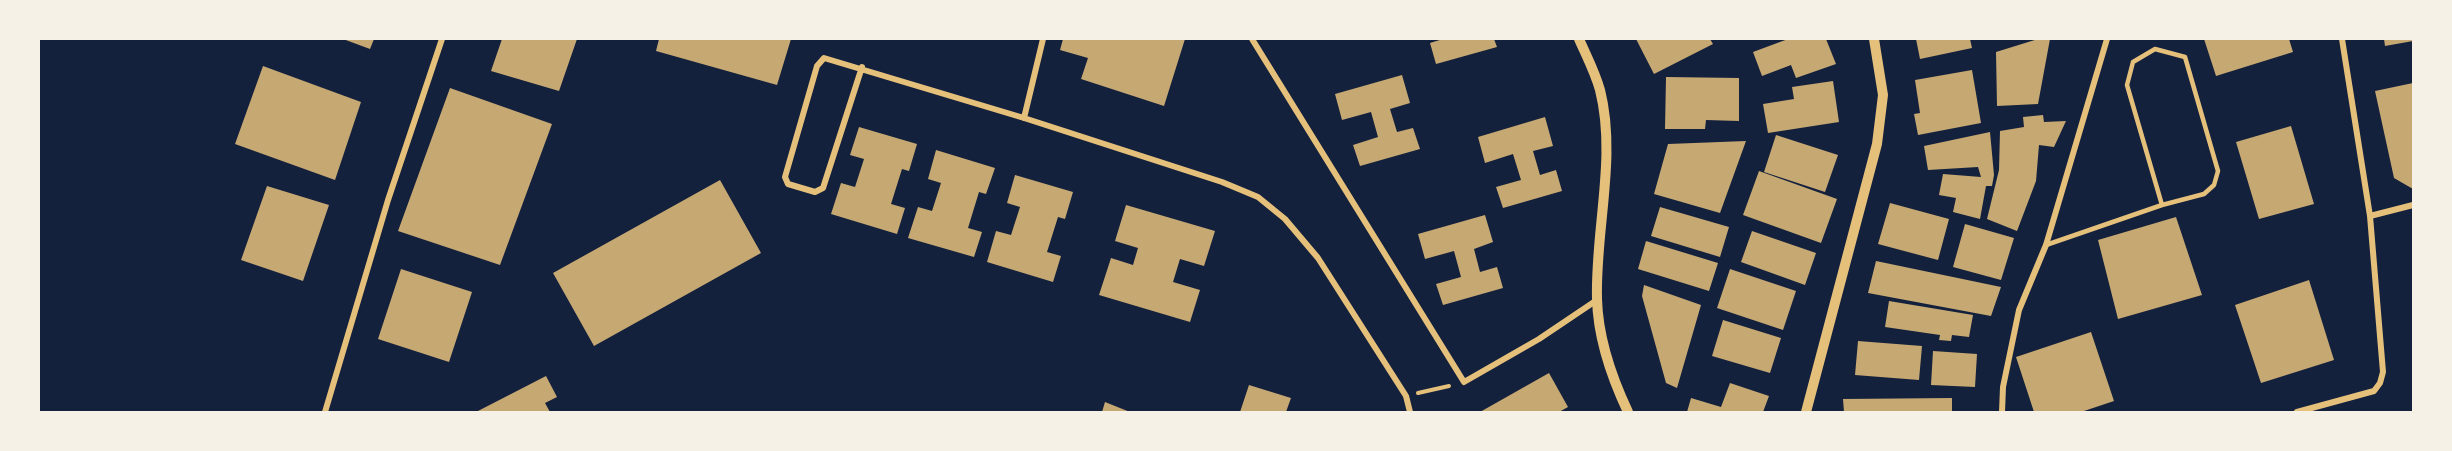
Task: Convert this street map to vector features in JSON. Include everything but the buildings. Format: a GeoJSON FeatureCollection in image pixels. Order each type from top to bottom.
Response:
{"type":"FeatureCollection","features":[{"type":"Feature","properties":{"kind":"street"},"geometry":{"type":"LineString","coordinates":[[325,412],[385,212],[442,39]]}},
{"type":"Feature","properties":{"kind":"street"},"geometry":{"type":"LineString","coordinates":[[1024,118],[1043,39]]}},
{"type":"Feature","properties":{"kind":"street"},"geometry":{"type":"LineString","coordinates":[[1252,39],[1464,382],[1539,339],[1597,300]]}},
{"type":"Feature","properties":{"kind":"street"},"geometry":{"type":"LineString","coordinates":[[1579,39],[1600,89],[1605,130],[1597,300],[1601,336],[1611,378],[1628,412]]}},
{"type":"Feature","properties":{"kind":"street"},"geometry":{"type":"LineString","coordinates":[[1806,412],[1877,144],[1883,95],[1874,39]]}},
{"type":"Feature","properties":{"kind":"street"},"geometry":{"type":"LineString","coordinates":[[2002,412],[2003,387],[2019,310],[2046,245],[2108,39]]}},
{"type":"Feature","properties":{"kind":"street"},"geometry":{"type":"LineString","coordinates":[[2297,412],[2363,396],[2374,391],[2380,384],[2383,372],[2370,216],[2343,39]]}},
{"type":"Feature","properties":{"kind":"street"},"geometry":{"type":"LineString","coordinates":[[862,67],[823,188],[815,192],[788,184],[785,177],[820,60],[831,58],[862,67],[1024,118],[1222,182],[1258,197],[1285,219],[1318,258],[1406,396],[1410,412]]}},
{"type":"Feature","properties":{"kind":"street"},"geometry":{"type":"LineString","coordinates":[[2370,216],[2413,205]]}},
{"type":"Feature","properties":{"kind":"lane"},"geometry":{"type":"LineString","coordinates":[[2046,245],[2162,204],[2204,194],[2214,185],[2218,171],[2185,57],[2155,49],[2133,62],[2127,85],[2162,204]]}},
{"type":"Feature","properties":{"kind":"path"},"geometry":{"type":"LineString","coordinates":[[1406,396],[1464,382]]}}]}
